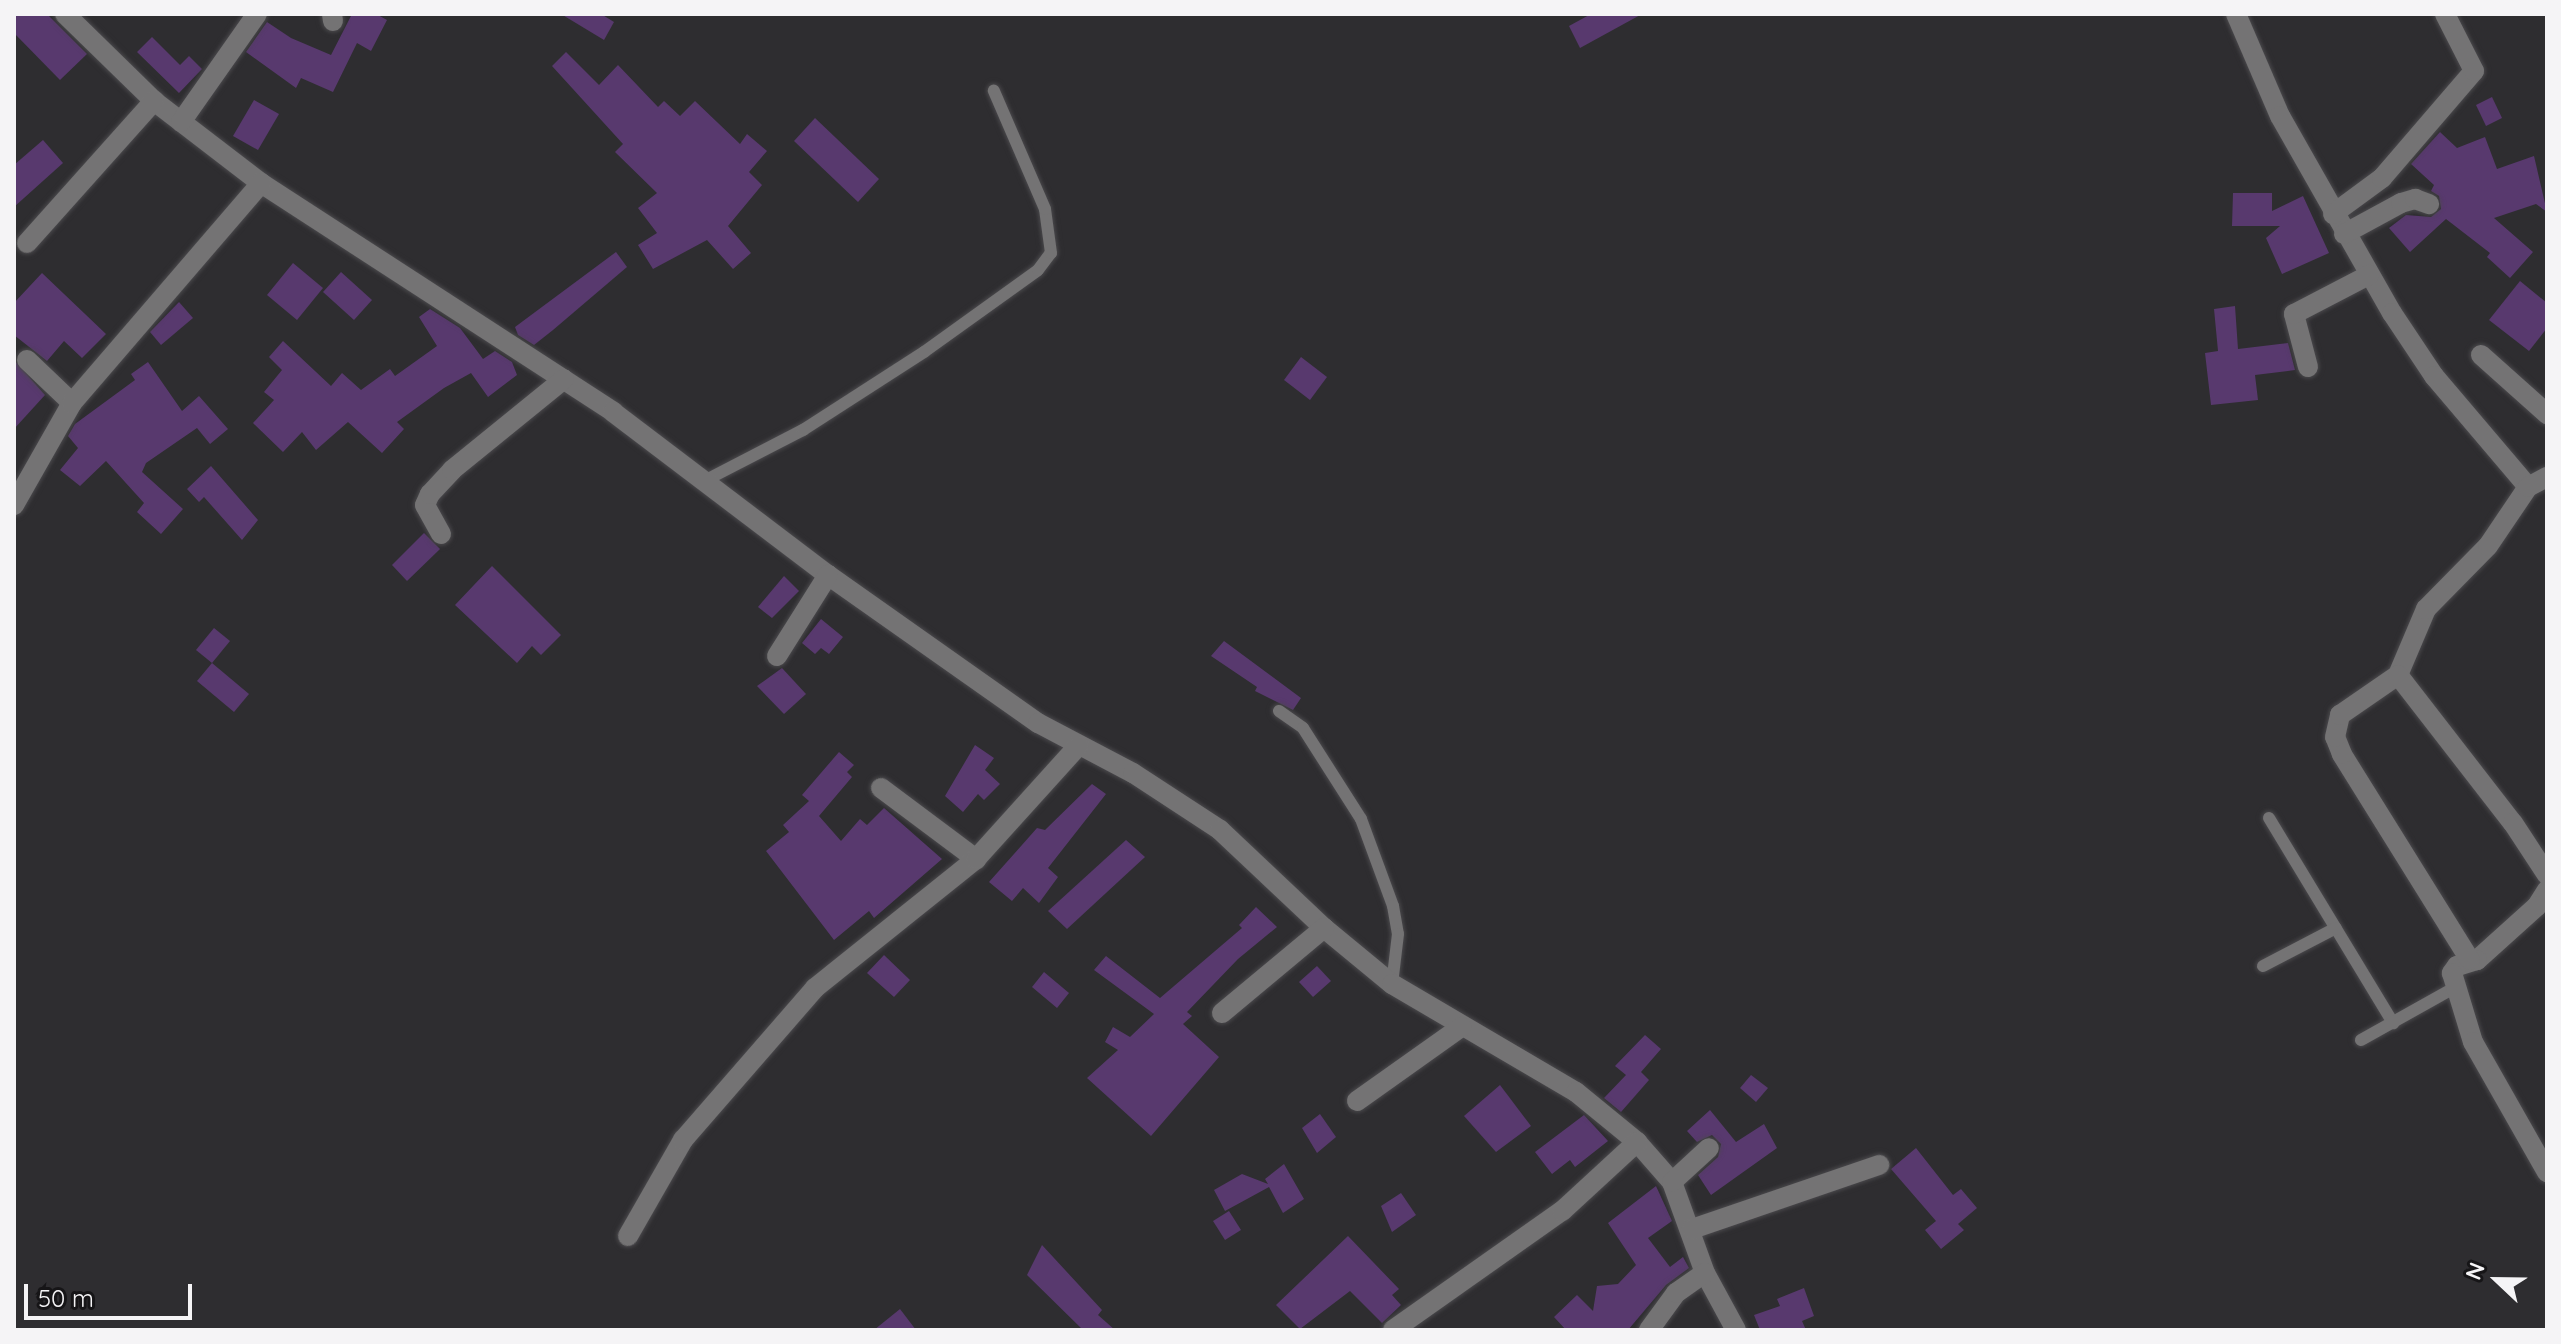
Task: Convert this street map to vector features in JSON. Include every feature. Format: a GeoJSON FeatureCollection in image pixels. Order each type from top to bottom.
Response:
{"type":"FeatureCollection","features":[{"type":"Feature","properties":{"kind":"street"},"geometry":{"type":"LineString","coordinates":[[65,14],[154,101],[261,183],[564,379],[708,479],[828,575],[1078,746],[1133,773],[1220,830],[1324,928],[1392,984],[1576,1092],[1637,1142],[1672,1182],[1692,1229],[1705,1273],[1736,1330]]}},
{"type":"Feature","properties":{"kind":"street"},"geometry":{"type":"LineString","coordinates":[[181,122],[257,14]]}},
{"type":"Feature","properties":{"kind":"street"},"geometry":{"type":"LineString","coordinates":[[2236,14],[2280,116],[2333,214],[2434,376],[2538,482],[2488,546],[2426,609],[2398,675],[2347,708],[2336,722],[2335,737],[2470,960]]}},
{"type":"Feature","properties":{"kind":"street"},"geometry":{"type":"LineString","coordinates":[[2333,214],[2382,178],[2474,71],[2445,14]]}},
{"type":"Feature","properties":{"kind":"street"},"geometry":{"type":"LineString","coordinates":[[27,243],[154,101]]}},
{"type":"Feature","properties":{"kind":"street"},"geometry":{"type":"LineString","coordinates":[[14,505],[72,403],[261,183]]}},
{"type":"Feature","properties":{"kind":"street"},"geometry":{"type":"LineString","coordinates":[[2344,234],[2401,203],[2415,199],[2429,204]]}},
{"type":"Feature","properties":{"kind":"street"},"geometry":{"type":"LineString","coordinates":[[2308,367],[2294,314],[2369,275]]}},
{"type":"Feature","properties":{"kind":"street"},"geometry":{"type":"LineString","coordinates":[[2481,355],[2547,414]]}},
{"type":"Feature","properties":{"kind":"street"},"geometry":{"type":"LineString","coordinates":[[27,360],[72,403]]}},
{"type":"Feature","properties":{"kind":"street"},"geometry":{"type":"LineString","coordinates":[[441,534],[425,505],[430,494],[452,470],[564,379]]}},
{"type":"Feature","properties":{"kind":"street"},"geometry":{"type":"LineString","coordinates":[[777,656],[828,575]]}},
{"type":"Feature","properties":{"kind":"street"},"geometry":{"type":"LineString","coordinates":[[2398,675],[2513,823],[2547,875]]}},
{"type":"Feature","properties":{"kind":"street"},"geometry":{"type":"LineString","coordinates":[[628,1236],[683,1140],[815,988],[976,859],[1078,746]]}},
{"type":"Feature","properties":{"kind":"street"},"geometry":{"type":"LineString","coordinates":[[881,788],[976,859]]}},
{"type":"Feature","properties":{"kind":"street"},"geometry":{"type":"LineString","coordinates":[[2547,890],[2537,906],[2477,960],[2470,960],[2452,973],[2454,988],[2473,1042],[2547,1172]]}},
{"type":"Feature","properties":{"kind":"street"},"geometry":{"type":"LineString","coordinates":[[1222,1013],[1324,928]]}},
{"type":"Feature","properties":{"kind":"street"},"geometry":{"type":"LineString","coordinates":[[1357,1101],[1461,1027]]}},
{"type":"Feature","properties":{"kind":"street"},"geometry":{"type":"LineString","coordinates":[[1393,1330],[1562,1211],[1637,1142]]}},
{"type":"Feature","properties":{"kind":"street"},"geometry":{"type":"LineString","coordinates":[[1672,1182],[1709,1148]]}},
{"type":"Feature","properties":{"kind":"street"},"geometry":{"type":"LineString","coordinates":[[1692,1229],[1879,1165]]}},
{"type":"Feature","properties":{"kind":"street"},"geometry":{"type":"LineString","coordinates":[[1649,1330],[1669,1300],[1705,1273]]}},
{"type":"Feature","properties":{"kind":"lane"},"geometry":{"type":"LineString","coordinates":[[708,479],[803,430],[924,352],[1038,270],[1051,253],[1054,242],[1045,209],[994,91]]}},
{"type":"Feature","properties":{"kind":"lane"},"geometry":{"type":"LineString","coordinates":[[1279,711],[1303,728],[1361,819],[1396,920],[1392,984]]}},
{"type":"Feature","properties":{"kind":"lane"},"geometry":{"type":"LineString","coordinates":[[2269,818],[2393,1023]]}},
{"type":"Feature","properties":{"kind":"lane"},"geometry":{"type":"LineString","coordinates":[[2263,966],[2336,928]]}},
{"type":"Feature","properties":{"kind":"lane"},"geometry":{"type":"LineString","coordinates":[[2361,1040],[2454,988]]}},
{"type":"Feature","properties":{"kind":"building"},"geometry":{"type":"Polygon","coordinates":[[[14,14],[47,14],[87,54],[60,80],[14,33],[14,14]]]}},
{"type":"Feature","properties":{"kind":"building"},"geometry":{"type":"Polygon","coordinates":[[[352,14],[376,14],[387,20],[371,51],[357,43],[333,92],[301,78],[296,88],[246,52],[267,22],[291,38],[331,55],[352,14]]]}},
{"type":"Feature","properties":{"kind":"building"},"geometry":{"type":"Polygon","coordinates":[[[561,14],[601,14],[614,22],[604,40],[561,14]]]}},
{"type":"Feature","properties":{"kind":"building"},"geometry":{"type":"Polygon","coordinates":[[[1591,14],[1642,14],[1580,48],[1569,26],[1591,14]]]}},
{"type":"Feature","properties":{"kind":"building"},"geometry":{"type":"Polygon","coordinates":[[[152,37],[180,65],[189,56],[202,69],[179,93],[137,52],[152,37]]]}},
{"type":"Feature","properties":{"kind":"building"},"geometry":{"type":"Polygon","coordinates":[[[566,52],[599,85],[618,65],[658,107],[664,101],[680,116],[695,101],[740,144],[747,134],[767,151],[749,172],[762,185],[728,226],[751,253],[733,269],[707,240],[653,269],[638,245],[657,233],[638,208],[657,193],[615,152],[623,144],[552,66],[566,52]]]}},
{"type":"Feature","properties":{"kind":"building"},"geometry":{"type":"Polygon","coordinates":[[[2492,97],[2502,118],[2486,126],[2476,105],[2492,97]]]}},
{"type":"Feature","properties":{"kind":"building"},"geometry":{"type":"Polygon","coordinates":[[[254,100],[279,114],[258,150],[233,136],[254,100]]]}},
{"type":"Feature","properties":{"kind":"building"},"geometry":{"type":"Polygon","coordinates":[[[815,118],[879,179],[858,202],[794,141],[815,118]]]}},
{"type":"Feature","properties":{"kind":"building"},"geometry":{"type":"Polygon","coordinates":[[[2440,132],[2457,148],[2485,137],[2497,169],[2534,156],[2547,212],[2536,204],[2494,218],[2533,252],[2510,278],[2487,257],[2490,253],[2446,219],[2410,252],[2389,228],[2406,215],[2431,217],[2441,209],[2439,196],[2431,191],[2434,185],[2411,164],[2440,132]]]}},
{"type":"Feature","properties":{"kind":"building"},"geometry":{"type":"Polygon","coordinates":[[[43,140],[63,163],[14,207],[14,165],[43,140]]]}},
{"type":"Feature","properties":{"kind":"building"},"geometry":{"type":"Polygon","coordinates":[[[2233,193],[2272,193],[2272,211],[2303,196],[2329,253],[2282,274],[2266,238],[2280,226],[2232,226],[2233,193]]]}},
{"type":"Feature","properties":{"kind":"building"},"geometry":{"type":"Polygon","coordinates":[[[616,252],[627,267],[553,330],[534,345],[518,335],[515,327],[616,252]]]}},
{"type":"Feature","properties":{"kind":"building"},"geometry":{"type":"Polygon","coordinates":[[[293,263],[323,288],[297,320],[267,295],[293,263]]]}},
{"type":"Feature","properties":{"kind":"building"},"geometry":{"type":"Polygon","coordinates":[[[341,272],[372,300],[354,320],[323,292],[341,272]]]}},
{"type":"Feature","properties":{"kind":"building"},"geometry":{"type":"Polygon","coordinates":[[[42,273],[106,334],[82,358],[64,341],[47,361],[14,335],[14,303],[42,273]]]}},
{"type":"Feature","properties":{"kind":"building"},"geometry":{"type":"Polygon","coordinates":[[[2520,281],[2547,303],[2547,328],[2529,351],[2489,320],[2520,281]]]}},
{"type":"Feature","properties":{"kind":"building"},"geometry":{"type":"Polygon","coordinates":[[[179,302],[193,318],[161,345],[150,332],[179,302]]]}},
{"type":"Feature","properties":{"kind":"building"},"geometry":{"type":"Polygon","coordinates":[[[2235,306],[2238,349],[2288,343],[2295,370],[2255,375],[2258,400],[2211,405],[2205,353],[2218,351],[2214,309],[2235,306]]]}},
{"type":"Feature","properties":{"kind":"building"},"geometry":{"type":"Polygon","coordinates":[[[430,309],[460,328],[483,359],[495,351],[512,362],[517,375],[488,397],[471,373],[444,388],[397,422],[404,429],[382,453],[348,422],[316,450],[302,432],[283,452],[253,423],[274,400],[264,392],[282,370],[269,357],[283,341],[331,386],[342,373],[361,390],[390,369],[395,376],[437,346],[419,317],[430,309]]]}},
{"type":"Feature","properties":{"kind":"building"},"geometry":{"type":"Polygon","coordinates":[[[1301,357],[1327,377],[1310,400],[1284,380],[1301,357]]]}},
{"type":"Feature","properties":{"kind":"building"},"geometry":{"type":"Polygon","coordinates":[[[14,360],[45,395],[14,429],[14,360]]]}},
{"type":"Feature","properties":{"kind":"building"},"geometry":{"type":"Polygon","coordinates":[[[148,362],[182,411],[199,396],[228,429],[210,444],[197,428],[146,463],[142,472],[183,509],[161,534],[137,512],[144,503],[106,461],[80,486],[60,470],[78,448],[68,436],[75,424],[135,380],[131,374],[148,362]]]}},
{"type":"Feature","properties":{"kind":"building"},"geometry":{"type":"Polygon","coordinates":[[[211,466],[258,520],[242,540],[204,497],[199,502],[187,489],[211,466]]]}},
{"type":"Feature","properties":{"kind":"building"},"geometry":{"type":"Polygon","coordinates":[[[424,533],[440,549],[407,581],[392,565],[424,533]]]}},
{"type":"Feature","properties":{"kind":"building"},"geometry":{"type":"Polygon","coordinates":[[[492,566],[561,635],[541,655],[532,646],[517,663],[455,605],[492,566]]]}},
{"type":"Feature","properties":{"kind":"building"},"geometry":{"type":"Polygon","coordinates":[[[784,576],[799,591],[772,618],[758,607],[784,576]]]}},
{"type":"Feature","properties":{"kind":"building"},"geometry":{"type":"Polygon","coordinates":[[[821,619],[843,637],[829,654],[821,648],[815,654],[802,643],[821,619]]]}},
{"type":"Feature","properties":{"kind":"building"},"geometry":{"type":"Polygon","coordinates":[[[214,628],[230,641],[212,663],[196,650],[214,628]]]}},
{"type":"Feature","properties":{"kind":"building"},"geometry":{"type":"Polygon","coordinates":[[[1224,641],[1301,698],[1293,710],[1255,691],[1257,687],[1211,656],[1224,641]]]}},
{"type":"Feature","properties":{"kind":"building"},"geometry":{"type":"Polygon","coordinates":[[[212,663],[249,694],[234,712],[197,681],[212,663]]]}},
{"type":"Feature","properties":{"kind":"building"},"geometry":{"type":"Polygon","coordinates":[[[782,668],[806,694],[784,714],[757,686],[782,668]]]}},
{"type":"Feature","properties":{"kind":"building"},"geometry":{"type":"Polygon","coordinates":[[[975,745],[994,758],[985,770],[1000,784],[984,800],[978,794],[963,812],[945,796],[975,745]]]}},
{"type":"Feature","properties":{"kind":"building"},"geometry":{"type":"Polygon","coordinates":[[[839,752],[854,765],[847,772],[852,777],[819,816],[841,841],[860,819],[867,825],[884,808],[942,859],[874,918],[869,911],[834,940],[766,851],[789,832],[783,825],[809,801],[802,795],[839,752]]]}},
{"type":"Feature","properties":{"kind":"building"},"geometry":{"type":"Polygon","coordinates":[[[1092,784],[1106,794],[1048,868],[1058,877],[1039,903],[1023,888],[1012,901],[989,882],[1037,828],[1045,830],[1092,784]]]}},
{"type":"Feature","properties":{"kind":"building"},"geometry":{"type":"Polygon","coordinates":[[[1126,840],[1145,857],[1067,929],[1048,911],[1126,840]]]}},
{"type":"Feature","properties":{"kind":"building"},"geometry":{"type":"Polygon","coordinates":[[[1256,907],[1277,927],[1238,959],[1187,1012],[1192,1016],[1183,1024],[1219,1057],[1151,1136],[1087,1078],[1118,1050],[1105,1042],[1113,1027],[1130,1037],[1154,1014],[1094,970],[1106,956],[1160,998],[1242,928],[1239,925],[1256,907]]]}},
{"type":"Feature","properties":{"kind":"building"},"geometry":{"type":"Polygon","coordinates":[[[884,955],[910,980],[894,997],[867,973],[884,955]]]}},
{"type":"Feature","properties":{"kind":"building"},"geometry":{"type":"Polygon","coordinates":[[[1317,966],[1331,981],[1313,997],[1299,982],[1317,966]]]}},
{"type":"Feature","properties":{"kind":"building"},"geometry":{"type":"Polygon","coordinates":[[[1044,972],[1069,993],[1057,1008],[1032,987],[1044,972]]]}},
{"type":"Feature","properties":{"kind":"building"},"geometry":{"type":"Polygon","coordinates":[[[1645,1035],[1661,1049],[1641,1072],[1649,1080],[1621,1112],[1604,1098],[1626,1075],[1615,1066],[1645,1035]]]}},
{"type":"Feature","properties":{"kind":"building"},"geometry":{"type":"Polygon","coordinates":[[[1751,1075],[1768,1088],[1756,1102],[1740,1088],[1751,1075]]]}},
{"type":"Feature","properties":{"kind":"building"},"geometry":{"type":"Polygon","coordinates":[[[1500,1085],[1531,1126],[1496,1152],[1464,1116],[1500,1085]]]}},
{"type":"Feature","properties":{"kind":"building"},"geometry":{"type":"Polygon","coordinates":[[[1710,1110],[1736,1142],[1764,1124],[1777,1148],[1711,1195],[1698,1175],[1718,1157],[1721,1144],[1712,1135],[1697,1142],[1687,1131],[1710,1110]]]}},
{"type":"Feature","properties":{"kind":"building"},"geometry":{"type":"Polygon","coordinates":[[[1320,1114],[1336,1137],[1317,1153],[1302,1128],[1320,1114]]]}},
{"type":"Feature","properties":{"kind":"building"},"geometry":{"type":"Polygon","coordinates":[[[1584,1115],[1608,1141],[1575,1167],[1570,1160],[1552,1174],[1535,1152],[1584,1115]]]}},
{"type":"Feature","properties":{"kind":"building"},"geometry":{"type":"Polygon","coordinates":[[[1916,1148],[1953,1195],[1961,1189],[1977,1208],[1958,1224],[1964,1230],[1941,1249],[1925,1230],[1936,1221],[1891,1169],[1916,1148]]]}},
{"type":"Feature","properties":{"kind":"building"},"geometry":{"type":"Polygon","coordinates":[[[1284,1164],[1304,1199],[1283,1213],[1269,1187],[1225,1211],[1214,1190],[1242,1174],[1268,1184],[1265,1179],[1284,1164]]]}},
{"type":"Feature","properties":{"kind":"building"},"geometry":{"type":"Polygon","coordinates":[[[1656,1186],[1672,1221],[1648,1238],[1670,1267],[1683,1257],[1689,1268],[1666,1285],[1628,1330],[1566,1330],[1554,1317],[1577,1295],[1593,1311],[1597,1286],[1618,1284],[1636,1265],[1608,1223],[1656,1186]]]}},
{"type":"Feature","properties":{"kind":"building"},"geometry":{"type":"Polygon","coordinates":[[[1401,1193],[1416,1215],[1392,1232],[1381,1206],[1401,1193]]]}},
{"type":"Feature","properties":{"kind":"building"},"geometry":{"type":"Polygon","coordinates":[[[1229,1211],[1241,1230],[1225,1240],[1213,1221],[1229,1211]]]}},
{"type":"Feature","properties":{"kind":"building"},"geometry":{"type":"Polygon","coordinates":[[[1348,1236],[1399,1289],[1392,1295],[1401,1305],[1382,1323],[1350,1291],[1300,1329],[1276,1305],[1348,1236]]]}},
{"type":"Feature","properties":{"kind":"building"},"geometry":{"type":"Polygon","coordinates":[[[1042,1245],[1102,1310],[1098,1315],[1115,1330],[1083,1330],[1027,1275],[1042,1245]]]}},
{"type":"Feature","properties":{"kind":"building"},"geometry":{"type":"Polygon","coordinates":[[[1804,1288],[1814,1316],[1802,1321],[1806,1330],[1760,1330],[1754,1315],[1780,1306],[1777,1299],[1804,1288]]]}},
{"type":"Feature","properties":{"kind":"building"},"geometry":{"type":"Polygon","coordinates":[[[900,1309],[916,1330],[874,1330],[900,1309]]]}}]}
